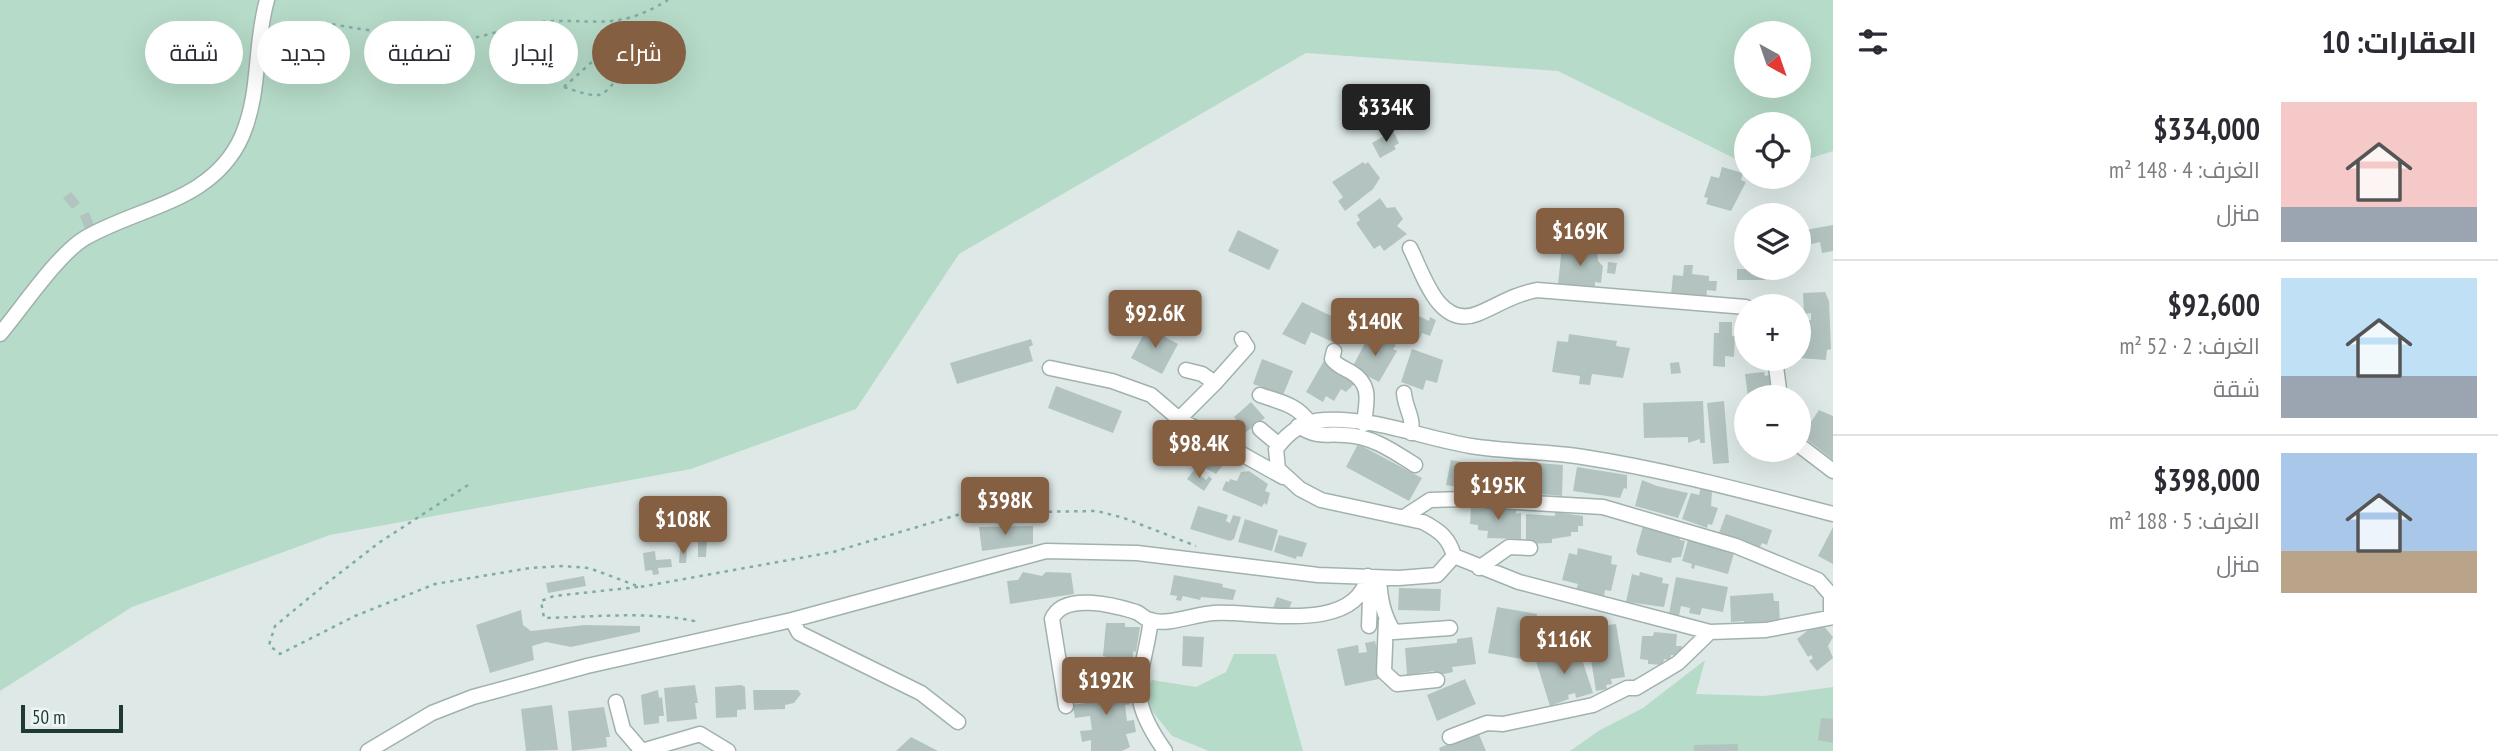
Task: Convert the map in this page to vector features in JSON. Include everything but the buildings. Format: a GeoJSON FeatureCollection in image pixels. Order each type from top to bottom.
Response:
{"type":"FeatureCollection","features":[{"type":"Feature","properties":{"kind":"street"},"geometry":{"type":"LineString","coordinates":[[264,21],[267,0]]}},
{"type":"Feature","properties":{"kind":"street"},"geometry":{"type":"LineString","coordinates":[[0,334],[69,250],[84,238],[185,194],[222,167],[233,152],[249,117],[257,76]]}},
{"type":"Feature","properties":{"kind":"street"},"geometry":{"type":"LineString","coordinates":[[1410,248],[1425,281],[1445,311],[1461,315],[1476,314],[1509,296],[1538,290],[1734,306]]}},
{"type":"Feature","properties":{"kind":"street"},"geometry":{"type":"LineString","coordinates":[[1179,419],[1247,347],[1242,339]]}},
{"type":"Feature","properties":{"kind":"street"},"geometry":{"type":"LineString","coordinates":[[1334,351],[1332,359],[1336,364],[1365,383],[1368,395],[1364,424]]}},
{"type":"Feature","properties":{"kind":"street"},"geometry":{"type":"LineString","coordinates":[[1050,368],[1080,373],[1151,395],[1179,419],[1321,500],[1404,517],[1436,528],[1450,541],[1454,556],[1479,568],[1562,595],[1710,632],[1766,630],[1832,617],[1831,595],[1818,580],[1736,546],[1602,507],[1464,499],[1430,500],[1404,517]]}},
{"type":"Feature","properties":{"kind":"street"},"geometry":{"type":"LineString","coordinates":[[1186,370],[1202,374],[1215,383]]}},
{"type":"Feature","properties":{"kind":"street"},"geometry":{"type":"LineString","coordinates":[[1404,393],[1405,402],[1411,412],[1411,433]]}},
{"type":"Feature","properties":{"kind":"street"},"geometry":{"type":"LineString","coordinates":[[1260,395],[1285,402],[1302,413],[1303,424],[1318,437],[1346,435],[1383,444],[1415,466]]}},
{"type":"Feature","properties":{"kind":"street"},"geometry":{"type":"LineString","coordinates":[[1294,483],[1278,469],[1275,460],[1279,445],[1303,424],[1323,420],[1364,424],[1473,446],[1582,457],[1637,467],[1833,514]]}},
{"type":"Feature","properties":{"kind":"street"},"geometry":{"type":"LineString","coordinates":[[1260,429],[1279,445]]}},
{"type":"Feature","properties":{"kind":"street"},"geometry":{"type":"LineString","coordinates":[[1811,454],[1833,471]]}},
{"type":"Feature","properties":{"kind":"street"},"geometry":{"type":"LineString","coordinates":[[1479,568],[1509,547],[1530,548]]}},
{"type":"Feature","properties":{"kind":"street"},"geometry":{"type":"LineString","coordinates":[[368,751],[432,713],[473,697],[701,639],[792,620],[1046,551],[1107,550],[1371,580],[1437,575],[1454,556]]}},
{"type":"Feature","properties":{"kind":"street"},"geometry":{"type":"LineString","coordinates":[[1066,706],[1056,659],[1054,614],[1067,606],[1089,603],[1118,607],[1151,621],[1246,609],[1285,618],[1320,613],[1353,601],[1362,594],[1371,580]]}},
{"type":"Feature","properties":{"kind":"street"},"geometry":{"type":"LineString","coordinates":[[1371,580],[1380,597],[1386,620],[1384,672],[1397,684],[1437,680]]}},
{"type":"Feature","properties":{"kind":"street"},"geometry":{"type":"LineString","coordinates":[[1369,626],[1371,580]]}},
{"type":"Feature","properties":{"kind":"street"},"geometry":{"type":"LineString","coordinates":[[792,620],[799,633],[921,692],[958,722]]}},
{"type":"Feature","properties":{"kind":"street"},"geometry":{"type":"LineString","coordinates":[[1386,620],[1394,632],[1450,628]]}},
{"type":"Feature","properties":{"kind":"street"},"geometry":{"type":"LineString","coordinates":[[1151,621],[1140,674],[1139,704],[1146,723],[1165,751]]}},
{"type":"Feature","properties":{"kind":"street"},"geometry":{"type":"LineString","coordinates":[[1450,737],[1487,723],[1503,724],[1608,700],[1627,688],[1636,688],[1678,663],[1710,632]]}},
{"type":"Feature","properties":{"kind":"street"},"geometry":{"type":"LineString","coordinates":[[616,702],[623,729],[642,751],[700,734],[728,751]]}},
{"type":"Feature","properties":{"kind":"street"},"geometry":{"type":"LineString","coordinates":[[388,738],[398,751]]}},
{"type":"Feature","properties":{"kind":"path"},"geometry":{"type":"LineString","coordinates":[[350,26],[453,39],[534,23],[595,24],[626,19],[668,0]]}},
{"type":"Feature","properties":{"kind":"path"},"geometry":{"type":"LineString","coordinates":[[623,24],[653,46],[626,69],[606,94],[597,96],[564,88],[593,61],[623,24]]}},
{"type":"Feature","properties":{"kind":"path"},"geometry":{"type":"LineString","coordinates":[[468,485],[380,542],[327,583],[275,626],[270,645],[280,654],[355,616],[435,584],[530,568],[589,568],[640,587]]}},
{"type":"Feature","properties":{"kind":"path"},"geometry":{"type":"LineString","coordinates":[[701,639],[694,621],[674,617],[610,615],[544,618],[541,601],[554,596],[640,587],[832,552],[964,513],[1097,511],[1196,545],[1198,559]]}},
{"type":"Feature","properties":{"kind":"green space"},"geometry":{"type":"Polygon","coordinates":[[[0,0],[1833,0],[1833,151],[1811,158],[1811,112],[1734,112],[1734,158],[1558,71],[1306,53],[959,254],[856,409],[691,469],[330,535],[132,607],[0,691],[0,0]]]}},
{"type":"Feature","properties":{"kind":"green space"},"geometry":{"type":"Polygon","coordinates":[[[1234,654],[1276,654],[1303,751],[1209,751],[1172,736],[1141,697],[1152,680],[1196,687],[1226,672],[1234,654]]]}},
{"type":"Feature","properties":{"kind":"green space"},"geometry":{"type":"Polygon","coordinates":[[[1705,660],[1696,694],[1764,696],[1833,687],[1833,751],[1570,751],[1600,730],[1643,708],[1705,660]]]}}]}
